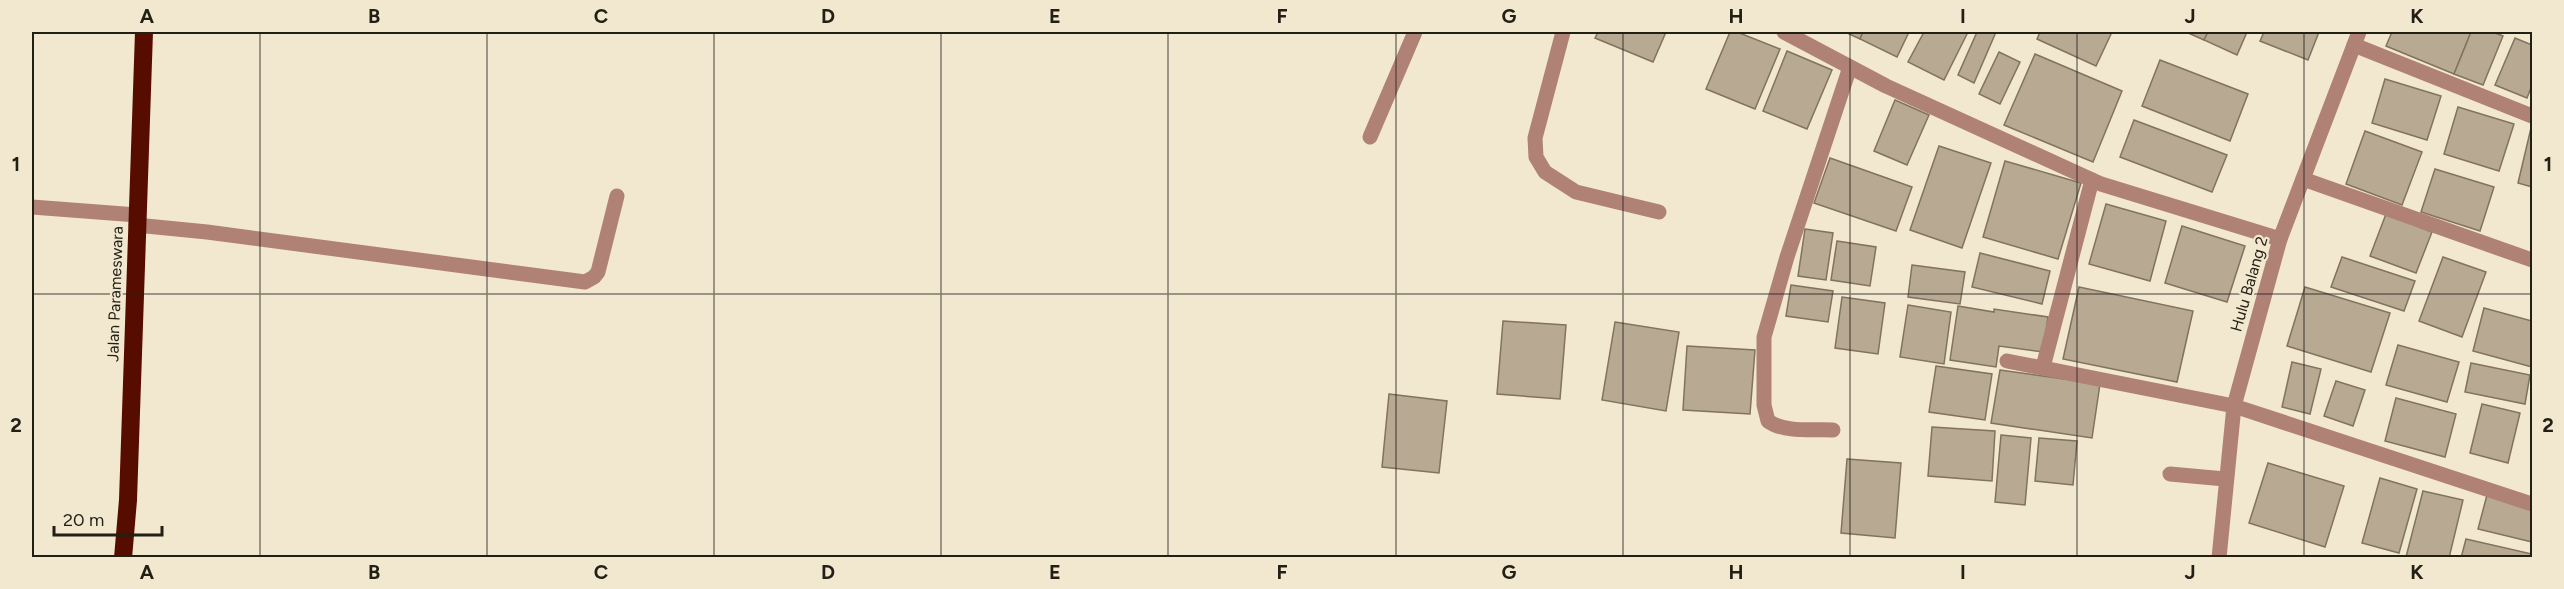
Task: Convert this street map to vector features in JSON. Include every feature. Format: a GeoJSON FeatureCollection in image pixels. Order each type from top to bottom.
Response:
{"type":"FeatureCollection","features":[{"type":"Feature","properties":{"kind":"highway","name":"Jalan Parameswara"},"geometry":{"type":"LineString","coordinates":[[123,558],[128,500],[144,32]]}},
{"type":"Feature","properties":{"kind":"highway"},"geometry":{"type":"LineString","coordinates":[[128,500],[136,558]]}},
{"type":"Feature","properties":{"kind":"street"},"geometry":{"type":"LineString","coordinates":[[1370,137],[1415,32]]}},
{"type":"Feature","properties":{"kind":"street"},"geometry":{"type":"LineString","coordinates":[[1563,32],[1535,138],[1536,157],[1545,172],[1576,192],[1659,212]]}},
{"type":"Feature","properties":{"kind":"street"},"geometry":{"type":"LineString","coordinates":[[1784,32],[1886,86],[2092,180],[2280,239]]}},
{"type":"Feature","properties":{"kind":"street"},"geometry":{"type":"LineString","coordinates":[[2356,38],[2532,116]]}},
{"type":"Feature","properties":{"kind":"street","name":"Hulu Balang 2"},"geometry":{"type":"LineString","coordinates":[[2219,558],[2234,406],[2280,239],[2356,38]]}},
{"type":"Feature","properties":{"kind":"street"},"geometry":{"type":"LineString","coordinates":[[1833,430],[1790,428],[1774,426],[1768,422],[1764,405],[1764,337],[1787,257],[1850,67]]}},
{"type":"Feature","properties":{"kind":"street"},"geometry":{"type":"LineString","coordinates":[[2303,179],[2532,260]]}},
{"type":"Feature","properties":{"kind":"street"},"geometry":{"type":"LineString","coordinates":[[2043,367],[2092,180]]}},
{"type":"Feature","properties":{"kind":"street"},"geometry":{"type":"LineString","coordinates":[[32,207],[585,282],[598,272],[617,196]]}},
{"type":"Feature","properties":{"kind":"street"},"geometry":{"type":"LineString","coordinates":[[2007,361],[2234,406],[2532,504]]}},
{"type":"Feature","properties":{"kind":"street"},"geometry":{"type":"LineString","coordinates":[[2170,474],[2225,479]]}},
{"type":"Feature","properties":{"kind":"building"},"geometry":{"type":"Polygon","coordinates":[[[1598,32],[1666,32],[1653,62],[1595,38],[1598,32]]]}},
{"type":"Feature","properties":{"kind":"building"},"geometry":{"type":"Polygon","coordinates":[[[1730,32],[1737,32],[1780,49],[1755,109],[1706,89],[1730,32]]]}},
{"type":"Feature","properties":{"kind":"building"},"geometry":{"type":"Polygon","coordinates":[[[1845,32],[1863,32],[1860,39],[1845,32]]]}},
{"type":"Feature","properties":{"kind":"building"},"geometry":{"type":"Polygon","coordinates":[[[1863,32],[1909,32],[1897,57],[1860,39],[1863,32]]]}},
{"type":"Feature","properties":{"kind":"building"},"geometry":{"type":"Polygon","coordinates":[[[1924,32],[1968,32],[1944,80],[1908,62],[1924,32]]]}},
{"type":"Feature","properties":{"kind":"building"},"geometry":{"type":"Polygon","coordinates":[[[1977,32],[1996,32],[1974,83],[1958,75],[1977,32]]]}},
{"type":"Feature","properties":{"kind":"building"},"geometry":{"type":"Polygon","coordinates":[[[2040,32],[2112,32],[2096,66],[2037,39],[2040,32]]]}},
{"type":"Feature","properties":{"kind":"building"},"geometry":{"type":"Polygon","coordinates":[[[2186,32],[2208,32],[2204,40],[2186,32]]]}},
{"type":"Feature","properties":{"kind":"building"},"geometry":{"type":"Polygon","coordinates":[[[2208,32],[2247,32],[2237,55],[2204,40],[2208,32]]]}},
{"type":"Feature","properties":{"kind":"building"},"geometry":{"type":"Polygon","coordinates":[[[2264,32],[2319,32],[2308,60],[2260,41],[2264,32]]]}},
{"type":"Feature","properties":{"kind":"building"},"geometry":{"type":"Polygon","coordinates":[[[2392,32],[2471,32],[2454,74],[2386,46],[2392,32]]]}},
{"type":"Feature","properties":{"kind":"building"},"geometry":{"type":"Polygon","coordinates":[[[2471,32],[2493,32],[2503,36],[2483,85],[2454,74],[2471,32]]]}},
{"type":"Feature","properties":{"kind":"building"},"geometry":{"type":"Polygon","coordinates":[[[2515,38],[2532,45],[2532,85],[2527,98],[2495,85],[2515,38]]]}},
{"type":"Feature","properties":{"kind":"building"},"geometry":{"type":"Polygon","coordinates":[[[1787,51],[1832,70],[1807,129],[1763,111],[1787,51]]]}},
{"type":"Feature","properties":{"kind":"building"},"geometry":{"type":"Polygon","coordinates":[[[1999,52],[2020,62],[2000,104],[1979,94],[1999,52]]]}},
{"type":"Feature","properties":{"kind":"building"},"geometry":{"type":"Polygon","coordinates":[[[2035,54],[2122,91],[2093,162],[2004,125],[2035,54]]]}},
{"type":"Feature","properties":{"kind":"building"},"geometry":{"type":"Polygon","coordinates":[[[2160,60],[2248,94],[2230,141],[2142,106],[2160,60]]]}},
{"type":"Feature","properties":{"kind":"building"},"geometry":{"type":"Polygon","coordinates":[[[2385,79],[2441,96],[2427,140],[2372,123],[2385,79]]]}},
{"type":"Feature","properties":{"kind":"building"},"geometry":{"type":"Polygon","coordinates":[[[1895,100],[1929,115],[1907,165],[1874,151],[1895,100]]]}},
{"type":"Feature","properties":{"kind":"building"},"geometry":{"type":"Polygon","coordinates":[[[2458,107],[2514,124],[2499,171],[2444,154],[2458,107]]]}},
{"type":"Feature","properties":{"kind":"building"},"geometry":{"type":"Polygon","coordinates":[[[2134,120],[2227,155],[2212,192],[2120,157],[2134,120]]]}},
{"type":"Feature","properties":{"kind":"building"},"geometry":{"type":"Polygon","coordinates":[[[2532,129],[2532,187],[2518,183],[2532,129]]]}},
{"type":"Feature","properties":{"kind":"building"},"geometry":{"type":"Polygon","coordinates":[[[2365,131],[2422,152],[2402,205],[2346,184],[2365,131]]]}},
{"type":"Feature","properties":{"kind":"building"},"geometry":{"type":"Polygon","coordinates":[[[1939,146],[1991,163],[1962,248],[1910,230],[1939,146]]]}},
{"type":"Feature","properties":{"kind":"building"},"geometry":{"type":"Polygon","coordinates":[[[1830,158],[1912,187],[1896,231],[1814,203],[1830,158]]]}},
{"type":"Feature","properties":{"kind":"building"},"geometry":{"type":"Polygon","coordinates":[[[2005,161],[2081,183],[2058,259],[1983,237],[2005,161]]]}},
{"type":"Feature","properties":{"kind":"building"},"geometry":{"type":"Polygon","coordinates":[[[2435,169],[2494,187],[2480,231],[2421,212],[2435,169]]]}},
{"type":"Feature","properties":{"kind":"building"},"geometry":{"type":"Polygon","coordinates":[[[2106,204],[2166,221],[2150,281],[2089,264],[2106,204]]]}},
{"type":"Feature","properties":{"kind":"building"},"geometry":{"type":"Polygon","coordinates":[[[2386,214],[2432,232],[2416,273],[2370,256],[2386,214]]]}},
{"type":"Feature","properties":{"kind":"building"},"geometry":{"type":"Polygon","coordinates":[[[2182,226],[2245,246],[2227,302],[2165,283],[2182,226]]]}},
{"type":"Feature","properties":{"kind":"building"},"geometry":{"type":"Polygon","coordinates":[[[1805,229],[1833,233],[1826,280],[1798,276],[1805,229]]]}},
{"type":"Feature","properties":{"kind":"building"},"geometry":{"type":"Polygon","coordinates":[[[1837,241],[1876,247],[1870,286],[1831,280],[1837,241]]]}},
{"type":"Feature","properties":{"kind":"building"},"geometry":{"type":"Polygon","coordinates":[[[1980,253],[2050,271],[2042,304],[1972,287],[1980,253]]]}},
{"type":"Feature","properties":{"kind":"building"},"geometry":{"type":"Polygon","coordinates":[[[2342,257],[2415,281],[2404,311],[2331,287],[2342,257]]]}},
{"type":"Feature","properties":{"kind":"building"},"geometry":{"type":"Polygon","coordinates":[[[2443,257],[2486,272],[2462,337],[2419,321],[2443,257]]]}},
{"type":"Feature","properties":{"kind":"building"},"geometry":{"type":"Polygon","coordinates":[[[1912,265],[1965,272],[1960,304],[1908,297],[1912,265]]]}},
{"type":"Feature","properties":{"kind":"building"},"geometry":{"type":"Polygon","coordinates":[[[1791,285],[1833,291],[1828,322],[1786,316],[1791,285]]]}},
{"type":"Feature","properties":{"kind":"building"},"geometry":{"type":"Polygon","coordinates":[[[2079,287],[2193,311],[2177,382],[2063,359],[2079,287]]]}},
{"type":"Feature","properties":{"kind":"building"},"geometry":{"type":"Polygon","coordinates":[[[2305,287],[2390,313],[2371,372],[2287,346],[2305,287]]]}},
{"type":"Feature","properties":{"kind":"building"},"geometry":{"type":"Polygon","coordinates":[[[1842,297],[1885,303],[1878,354],[1835,348],[1842,297]]]}},
{"type":"Feature","properties":{"kind":"building"},"geometry":{"type":"Polygon","coordinates":[[[1908,305],[1951,312],[1944,364],[1900,357],[1908,305]]]}},
{"type":"Feature","properties":{"kind":"building"},"geometry":{"type":"Polygon","coordinates":[[[1958,306],[2048,317],[2043,352],[1999,346],[1996,367],[1950,360],[1958,306]]]}},
{"type":"Feature","properties":{"kind":"building"},"geometry":{"type":"Polygon","coordinates":[[[2484,308],[2532,321],[2532,367],[2473,351],[2484,308]]]}},
{"type":"Feature","properties":{"kind":"building"},"geometry":{"type":"Polygon","coordinates":[[[1503,321],[1566,325],[1560,399],[1497,394],[1503,321]]]}},
{"type":"Feature","properties":{"kind":"building"},"geometry":{"type":"Polygon","coordinates":[[[1615,322],[1679,332],[1666,411],[1602,400],[1615,322]]]}},
{"type":"Feature","properties":{"kind":"building"},"geometry":{"type":"Polygon","coordinates":[[[2398,345],[2459,362],[2447,402],[2386,385],[2398,345]]]}},
{"type":"Feature","properties":{"kind":"building"},"geometry":{"type":"Polygon","coordinates":[[[1687,346],[1755,350],[1750,414],[1683,410],[1687,346]]]}},
{"type":"Feature","properties":{"kind":"building"},"geometry":{"type":"Polygon","coordinates":[[[2292,362],[2321,369],[2310,414],[2282,407],[2292,362]]]}},
{"type":"Feature","properties":{"kind":"building"},"geometry":{"type":"Polygon","coordinates":[[[2471,363],[2530,375],[2525,404],[2465,392],[2471,363]]]}},
{"type":"Feature","properties":{"kind":"building"},"geometry":{"type":"Polygon","coordinates":[[[1936,366],[1992,374],[1985,420],[1929,412],[1936,366]]]}},
{"type":"Feature","properties":{"kind":"building"},"geometry":{"type":"Polygon","coordinates":[[[2000,370],[2100,384],[2092,438],[1991,423],[2000,370]]]}},
{"type":"Feature","properties":{"kind":"building"},"geometry":{"type":"Polygon","coordinates":[[[2336,381],[2365,390],[2353,426],[2324,416],[2336,381]]]}},
{"type":"Feature","properties":{"kind":"building"},"geometry":{"type":"Polygon","coordinates":[[[1389,394],[1447,401],[1439,473],[1382,467],[1389,394]]]}},
{"type":"Feature","properties":{"kind":"building"},"geometry":{"type":"Polygon","coordinates":[[[2396,398],[2456,414],[2445,457],[2385,441],[2396,398]]]}},
{"type":"Feature","properties":{"kind":"building"},"geometry":{"type":"Polygon","coordinates":[[[2482,404],[2520,413],[2508,463],[2470,453],[2482,404]]]}},
{"type":"Feature","properties":{"kind":"building"},"geometry":{"type":"Polygon","coordinates":[[[1932,427],[1995,431],[1992,481],[1928,476],[1932,427]]]}},
{"type":"Feature","properties":{"kind":"building"},"geometry":{"type":"Polygon","coordinates":[[[2001,435],[2031,438],[2025,505],[1995,502],[2001,435]]]}},
{"type":"Feature","properties":{"kind":"building"},"geometry":{"type":"Polygon","coordinates":[[[2039,438],[2077,441],[2073,485],[2035,481],[2039,438]]]}},
{"type":"Feature","properties":{"kind":"building"},"geometry":{"type":"Polygon","coordinates":[[[1847,459],[1901,463],[1895,538],[1841,533],[1847,459]]]}},
{"type":"Feature","properties":{"kind":"building"},"geometry":{"type":"Polygon","coordinates":[[[2268,463],[2344,486],[2325,547],[2249,523],[2268,463]]]}},
{"type":"Feature","properties":{"kind":"building"},"geometry":{"type":"Polygon","coordinates":[[[2380,478],[2417,489],[2399,553],[2362,543],[2380,478]]]}},
{"type":"Feature","properties":{"kind":"building"},"geometry":{"type":"Polygon","coordinates":[[[2423,491],[2463,500],[2449,558],[2406,557],[2423,491]]]}},
{"type":"Feature","properties":{"kind":"building"},"geometry":{"type":"Polygon","coordinates":[[[2487,495],[2532,506],[2532,542],[2478,529],[2487,495]]]}},
{"type":"Feature","properties":{"kind":"building"},"geometry":{"type":"Polygon","coordinates":[[[2466,539],[2532,554],[2532,558],[2461,558],[2466,539]]]}}]}
